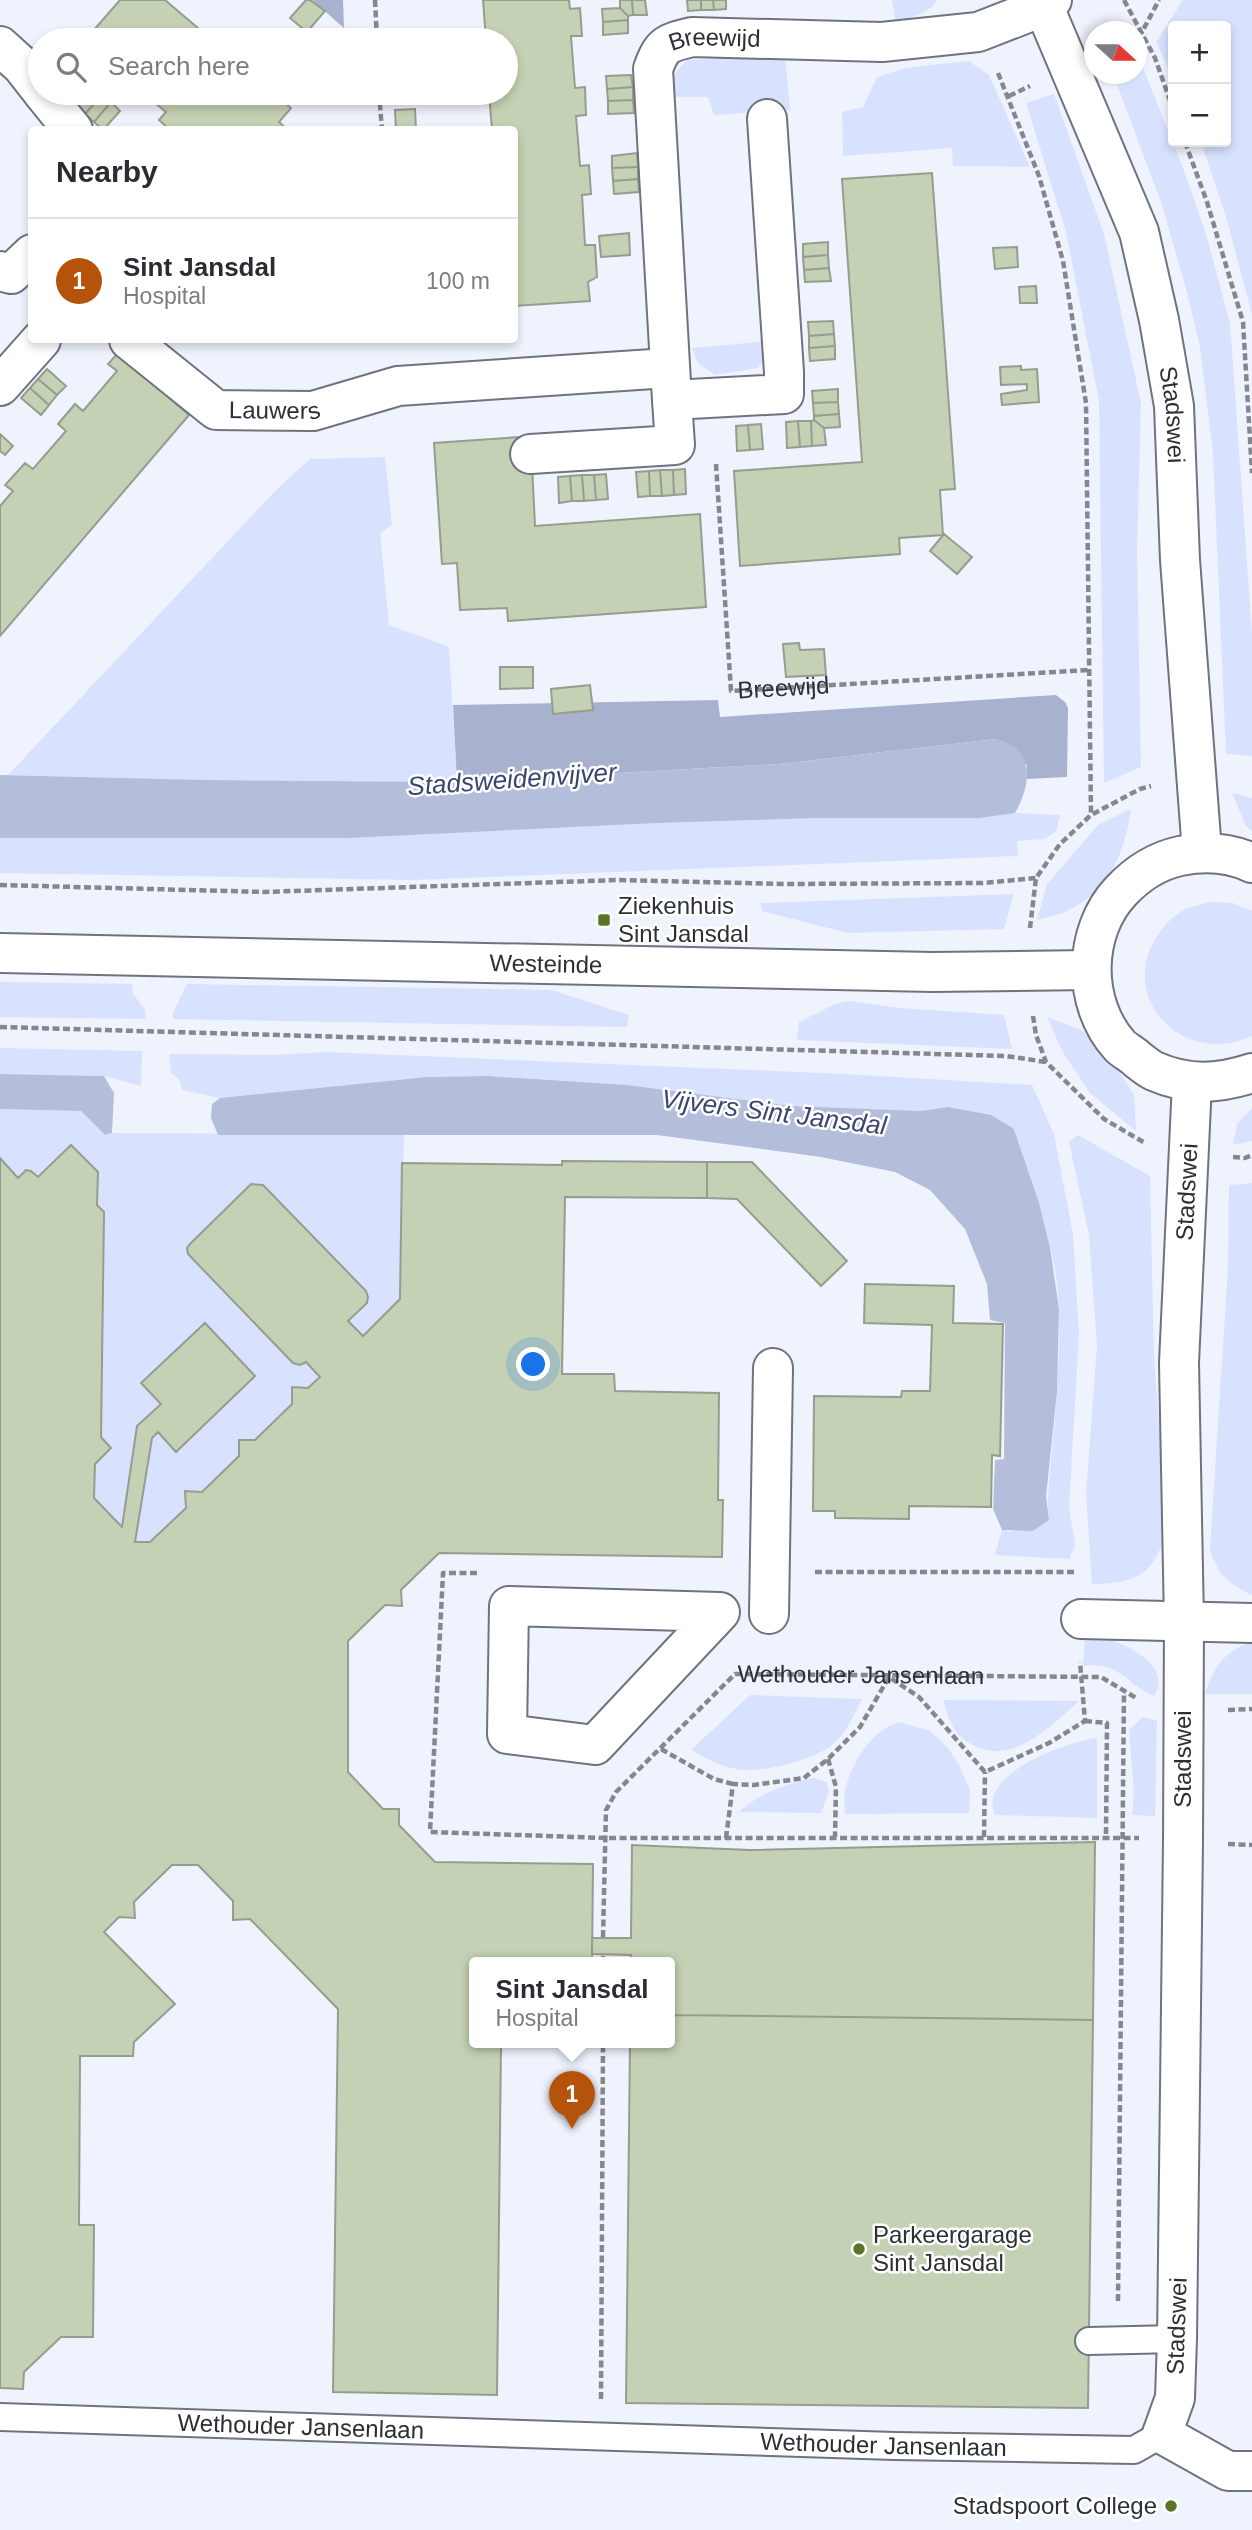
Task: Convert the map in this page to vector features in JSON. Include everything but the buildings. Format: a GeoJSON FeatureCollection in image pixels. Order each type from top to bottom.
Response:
{"type":"FeatureCollection","features":[{"type":"Feature","properties":{"kind":"street","name":"Breewijd"},"geometry":{"type":"LineString","coordinates":[[530,454],[676,445],[670,384],[653,69],[659,52],[669,42],[692,37],[882,42],[978,32],[1046,2]]}},
{"type":"Feature","properties":{"kind":"street","name":"Stadswei"},"geometry":{"type":"LineString","coordinates":[[1046,2],[1139,232],[1159,320],[1174,405],[1180,560],[1202,852]]}},
{"type":"Feature","properties":{"kind":"street"},"geometry":{"type":"LineString","coordinates":[[0,46],[28,74]]}},
{"type":"Feature","properties":{"kind":"street"},"geometry":{"type":"LineString","coordinates":[[53,105],[70,126]]}},
{"type":"Feature","properties":{"kind":"street"},"geometry":{"type":"LineString","coordinates":[[670,384],[712,397],[784,394],[766,119]]}},
{"type":"Feature","properties":{"kind":"street"},"geometry":{"type":"LineString","coordinates":[[0,271],[11,274],[28,258]]}},
{"type":"Feature","properties":{"kind":"street"},"geometry":{"type":"LineString","coordinates":[[0,386],[38,343]]}},
{"type":"Feature","properties":{"kind":"street","name":"Lauwers"},"geometry":{"type":"LineString","coordinates":[[132,343],[216,410],[313,411],[398,386],[670,384]]}},
{"type":"Feature","properties":{"kind":"street"},"geometry":{"type":"LineString","coordinates":[[1252,863],[1238,856],[1202,852],[1167,859],[1135,876],[1110,902],[1095,935],[1090,970],[1098,1010],[1120,1045],[1153,1071],[1192,1082],[1225,1082],[1252,1073]]}},
{"type":"Feature","properties":{"kind":"street","name":"Westeinde"},"geometry":{"type":"LineString","coordinates":[[0,953],[907,972],[1090,970]]}},
{"type":"Feature","properties":{"kind":"street","name":"Stadswei"},"geometry":{"type":"LineString","coordinates":[[1162,2434],[1175,2398],[1177,2339],[1184,1622],[1179,1363],[1192,1082]]}},
{"type":"Feature","properties":{"kind":"street"},"geometry":{"type":"LineString","coordinates":[[769,1614],[773,1368]]}},
{"type":"Feature","properties":{"kind":"street"},"geometry":{"type":"LineString","coordinates":[[509,1606],[720,1612],[595,1745],[507,1734],[509,1606]]}},
{"type":"Feature","properties":{"kind":"street"},"geometry":{"type":"LineString","coordinates":[[1081,1619],[1252,1623]]}},
{"type":"Feature","properties":{"kind":"street"},"geometry":{"type":"LineString","coordinates":[[1162,2434],[1240,2471]]}},
{"type":"Feature","properties":{"kind":"lane"},"geometry":{"type":"LineString","coordinates":[[1089,2341],[1177,2339]]}},
{"type":"Feature","properties":{"kind":"lane","name":"Wethouder Jansenlaan"},"geometry":{"type":"LineString","coordinates":[[0,2417],[895,2446],[1134,2449],[1162,2434]]}},
{"type":"Feature","properties":{"kind":"path"},"geometry":{"type":"LineString","coordinates":[[375,0],[376,28]]}},
{"type":"Feature","properties":{"kind":"path"},"geometry":{"type":"LineString","coordinates":[[1124,0],[1134,21]]}},
{"type":"Feature","properties":{"kind":"path"},"geometry":{"type":"LineString","coordinates":[[1146,21],[1159,0]]}},
{"type":"Feature","properties":{"kind":"path"},"geometry":{"type":"LineString","coordinates":[[978,32],[1009,96],[1039,176],[1063,261],[1086,402],[1091,815]]}},
{"type":"Feature","properties":{"kind":"path"},"geometry":{"type":"LineString","coordinates":[[1147,46],[1168,96]]}},
{"type":"Feature","properties":{"kind":"path"},"geometry":{"type":"LineString","coordinates":[[380,105],[382,126]]}},
{"type":"Feature","properties":{"kind":"path"},"geometry":{"type":"LineString","coordinates":[[1187,147],[1207,202],[1243,322],[1252,473]]}},
{"type":"Feature","properties":{"kind":"path","name":"Breewijd"},"geometry":{"type":"LineString","coordinates":[[712,397],[731,691],[1089,670]]}},
{"type":"Feature","properties":{"kind":"path"},"geometry":{"type":"LineString","coordinates":[[0,885],[264,892],[618,880],[786,884],[983,883],[1036,878]]}},
{"type":"Feature","properties":{"kind":"path"},"geometry":{"type":"LineString","coordinates":[[0,1027],[788,1048],[1006,1056],[1046,1062]]}},
{"type":"Feature","properties":{"kind":"path"},"geometry":{"type":"LineString","coordinates":[[770,1572],[1077,1572]]}},
{"type":"Feature","properties":{"kind":"path"},"geometry":{"type":"LineString","coordinates":[[484,1573],[443,1573],[430,1832],[606,1838],[1106,1836],[1252,1845]]}},
{"type":"Feature","properties":{"kind":"path"},"geometry":{"type":"LineString","coordinates":[[1081,1619],[1080,1677],[1085,1721]]}},
{"type":"Feature","properties":{"kind":"path","name":"Wethouder Jansenlaan"},"geometry":{"type":"LineString","coordinates":[[603,1937],[606,1810],[616,1793],[735,1674],[1101,1677],[1150,1707],[1183,1712],[1252,1709]]}},
{"type":"Feature","properties":{"kind":"path"},"geometry":{"type":"LineString","coordinates":[[661,1749],[714,1779],[733,1784],[754,1785],[804,1778],[828,1759],[860,1727],[889,1677],[919,1696],[985,1772],[984,1837]]}},
{"type":"Feature","properties":{"kind":"path"},"geometry":{"type":"LineString","coordinates":[[1118,2341],[1124,1691]]}},
{"type":"Feature","properties":{"kind":"path"},"geometry":{"type":"LineString","coordinates":[[985,1772],[1049,1743],[1085,1721],[1107,1723],[1106,1836]]}},
{"type":"Feature","properties":{"kind":"path"},"geometry":{"type":"LineString","coordinates":[[828,1759],[836,1787],[835,1837]]}},
{"type":"Feature","properties":{"kind":"path"},"geometry":{"type":"LineString","coordinates":[[726,1838],[733,1784]]}},
{"type":"Feature","properties":{"kind":"path"},"geometry":{"type":"LineString","coordinates":[[601,2436],[603,2048]]}},
{"type":"Feature","properties":{"kind":"shaded area"},"geometry":{"type":"Polygon","coordinates":[[[312,0],[343,0],[344,28],[312,0]]]}},
{"type":"Feature","properties":{"kind":"shaded area"},"geometry":{"type":"Polygon","coordinates":[[[892,0],[937,0],[924,12],[896,23],[892,0]]]}},
{"type":"Feature","properties":{"kind":"shaded area"},"geometry":{"type":"Polygon","coordinates":[[[1183,0],[1252,0],[1252,315],[1227,220],[1203,147],[1231,147],[1231,21],[1170,21],[1183,0]]]}},
{"type":"Feature","properties":{"kind":"shaded area"},"geometry":{"type":"Polygon","coordinates":[[[1168,23],[1168,67],[1156,42],[1168,23]]]}},
{"type":"Feature","properties":{"kind":"shaded area"},"geometry":{"type":"Polygon","coordinates":[[[785,55],[790,110],[714,115],[708,97],[670,97],[674,77],[687,60],[785,55]]]}},
{"type":"Feature","properties":{"kind":"shaded area"},"geometry":{"type":"Polygon","coordinates":[[[969,61],[989,75],[1030,167],[953,166],[952,148],[843,156],[842,112],[863,107],[877,77],[905,68],[969,61]]]}},
{"type":"Feature","properties":{"kind":"shaded area"},"geometry":{"type":"Polygon","coordinates":[[[1147,78],[1168,130],[1168,147],[1175,147],[1206,234],[1230,323],[1252,633],[1252,756],[1226,754],[1213,453],[1200,347],[1162,205],[1117,84],[1147,84],[1147,78]]]}},
{"type":"Feature","properties":{"kind":"shaded area"},"geometry":{"type":"Polygon","coordinates":[[[1054,94],[1104,234],[1141,403],[1137,550],[1141,767],[1104,783],[1099,401],[1066,232],[1026,103],[1054,94]]]}},
{"type":"Feature","properties":{"kind":"shaded area"},"geometry":{"type":"Polygon","coordinates":[[[769,341],[766,356],[758,368],[715,375],[698,363],[692,348],[769,341]]]}},
{"type":"Feature","properties":{"kind":"shaded area"},"geometry":{"type":"Polygon","coordinates":[[[385,457],[392,525],[380,533],[389,625],[449,647],[457,782],[8,775],[277,489],[310,459],[385,457]]]}},
{"type":"Feature","properties":{"kind":"shaded area"},"geometry":{"type":"Polygon","coordinates":[[[1056,695],[1068,708],[1067,777],[1026,779],[1027,765],[996,739],[779,764],[457,782],[453,705],[718,700],[720,717],[1056,695]]]}},
{"type":"Feature","properties":{"kind":"shaded area"},"geometry":{"type":"Polygon","coordinates":[[[1232,793],[1252,798],[1252,831],[1246,826],[1232,793]]]}},
{"type":"Feature","properties":{"kind":"shaded area"},"geometry":{"type":"Polygon","coordinates":[[[1131,809],[1122,849],[1104,882],[1076,906],[1037,920],[1047,884],[1098,825],[1131,809]]]}},
{"type":"Feature","properties":{"kind":"shaded area"},"geometry":{"type":"Polygon","coordinates":[[[1015,813],[1060,815],[1056,832],[1044,839],[1017,841],[1018,856],[415,880],[0,873],[0,838],[349,838],[657,823],[819,818],[980,818],[1015,813]]]}},
{"type":"Feature","properties":{"kind":"shaded area"},"geometry":{"type":"Polygon","coordinates":[[[1014,894],[1004,929],[848,933],[762,911],[761,903],[1014,894]]]}},
{"type":"Feature","properties":{"kind":"shaded area"},"geometry":{"type":"Polygon","coordinates":[[[1210,902],[1233,903],[1252,911],[1252,1036],[1225,1044],[1201,1042],[1179,1034],[1162,1019],[1150,1000],[1145,979],[1148,955],[1160,932],[1176,915],[1210,902]]]}},
{"type":"Feature","properties":{"kind":"shaded area"},"geometry":{"type":"Polygon","coordinates":[[[0,982],[133,984],[132,992],[145,1010],[146,1019],[0,1017],[0,982]]]}},
{"type":"Feature","properties":{"kind":"shaded area"},"geometry":{"type":"Polygon","coordinates":[[[187,984],[551,990],[629,1015],[627,1027],[173,1019],[173,1013],[187,984]]]}},
{"type":"Feature","properties":{"kind":"shaded area"},"geometry":{"type":"Polygon","coordinates":[[[850,1001],[900,1008],[1004,1015],[1012,1049],[797,1040],[799,1022],[835,1004],[850,1001]]]}},
{"type":"Feature","properties":{"kind":"shaded area"},"geometry":{"type":"Polygon","coordinates":[[[1047,1017],[1083,1031],[1111,1059],[1134,1095],[1136,1131],[1090,1093],[1062,1051],[1047,1017]]]}},
{"type":"Feature","properties":{"kind":"shaded area"},"geometry":{"type":"Polygon","coordinates":[[[0,1048],[142,1051],[141,1086],[104,1076],[0,1074],[0,1048]]]}},
{"type":"Feature","properties":{"kind":"shaded area"},"geometry":{"type":"Polygon","coordinates":[[[325,1052],[844,1074],[1032,1085],[1054,1134],[1073,1235],[1079,1334],[1069,1507],[1075,1545],[1069,1559],[995,1555],[1002,1530],[1011,1532],[1049,1520],[1048,1490],[1058,1376],[1059,1312],[1054,1265],[1043,1219],[1015,1130],[948,1107],[921,1111],[791,1106],[627,1085],[488,1076],[427,1077],[220,1098],[182,1090],[180,1080],[171,1073],[169,1054],[277,1055],[325,1052]]]}},
{"type":"Feature","properties":{"kind":"shaded area"},"geometry":{"type":"Polygon","coordinates":[[[1252,1108],[1252,1141],[1233,1145],[1237,1124],[1252,1108]]]}},
{"type":"Feature","properties":{"kind":"shaded area"},"geometry":{"type":"Polygon","coordinates":[[[0,1109],[81,1111],[105,1135],[404,1134],[400,1299],[363,1336],[348,1321],[365,1304],[366,1291],[259,1183],[251,1184],[190,1244],[187,1251],[190,1257],[293,1363],[300,1365],[306,1362],[320,1377],[308,1388],[292,1388],[292,1404],[255,1440],[239,1440],[239,1456],[202,1492],[185,1491],[186,1508],[150,1542],[135,1542],[152,1438],[158,1432],[177,1452],[255,1376],[205,1323],[142,1383],[161,1404],[137,1427],[122,1527],[94,1498],[95,1464],[111,1448],[101,1437],[104,1212],[97,1205],[98,1172],[38,1177],[26,1170],[18,1178],[0,1158],[0,1109]]]}},
{"type":"Feature","properties":{"kind":"shaded area"},"geometry":{"type":"Polygon","coordinates":[[[1078,1135],[1150,1176],[1154,1356],[1167,1530],[1156,1557],[1142,1574],[1122,1581],[1092,1584],[1086,1493],[1097,1346],[1089,1235],[1069,1142],[1078,1135]]]}},
{"type":"Feature","properties":{"kind":"shaded area"},"geometry":{"type":"Polygon","coordinates":[[[1252,1183],[1252,1595],[1225,1578],[1210,1550],[1228,1266],[1229,1185],[1252,1183]]]}},
{"type":"Feature","properties":{"kind":"shaded area"},"geometry":{"type":"Polygon","coordinates":[[[1106,1637],[1135,1651],[1153,1666],[1158,1685],[1154,1696],[1114,1670],[1095,1665],[1083,1666],[1085,1638],[1106,1637]]]}},
{"type":"Feature","properties":{"kind":"shaded area"},"geometry":{"type":"Polygon","coordinates":[[[1252,1643],[1252,1694],[1205,1694],[1212,1676],[1225,1657],[1252,1643]]]}},
{"type":"Feature","properties":{"kind":"shaded area"},"geometry":{"type":"Polygon","coordinates":[[[750,1695],[862,1699],[849,1724],[832,1745],[800,1761],[772,1768],[737,1769],[691,1750],[750,1695]]]}},
{"type":"Feature","properties":{"kind":"shaded area"},"geometry":{"type":"Polygon","coordinates":[[[943,1700],[1079,1701],[1030,1741],[1001,1751],[986,1750],[960,1736],[950,1720],[943,1700]]]}},
{"type":"Feature","properties":{"kind":"shaded area"},"geometry":{"type":"Polygon","coordinates":[[[1143,1717],[1157,1721],[1155,1816],[1132,1815],[1134,1793],[1129,1730],[1143,1717]]]}},
{"type":"Feature","properties":{"kind":"shaded area"},"geometry":{"type":"Polygon","coordinates":[[[899,1722],[930,1731],[948,1748],[970,1790],[969,1813],[845,1814],[845,1791],[857,1759],[880,1732],[899,1722]]]}},
{"type":"Feature","properties":{"kind":"shaded area"},"geometry":{"type":"Polygon","coordinates":[[[1097,1738],[1097,1818],[995,1815],[993,1800],[999,1786],[1011,1773],[1047,1753],[1097,1738]]]}},
{"type":"Feature","properties":{"kind":"shaded area"},"geometry":{"type":"Polygon","coordinates":[[[814,1778],[827,1782],[829,1792],[821,1813],[739,1812],[774,1790],[814,1778]]]}},
{"type":"Feature","properties":{"kind":"water","name":"Stadsweidenvijver"},"geometry":{"type":"Polygon","coordinates":[[[996,739],[1018,750],[1024,759],[1027,779],[1025,790],[1015,813],[980,818],[819,818],[657,823],[349,838],[0,838],[0,775],[457,782],[779,764],[996,739]]]}},
{"type":"Feature","properties":{"kind":"water"},"geometry":{"type":"Polygon","coordinates":[[[0,1074],[104,1076],[114,1093],[112,1133],[105,1135],[81,1111],[0,1109],[0,1074]]]}},
{"type":"Feature","properties":{"kind":"water","name":"Vijvers Sint Jansdal"},"geometry":{"type":"Polygon","coordinates":[[[488,1076],[627,1085],[791,1106],[921,1111],[948,1107],[991,1115],[1014,1129],[1039,1203],[1050,1247],[1059,1309],[1057,1392],[1046,1496],[1049,1520],[1033,1531],[1002,1530],[993,1509],[995,1460],[1004,1459],[1005,1323],[990,1320],[987,1284],[965,1229],[930,1190],[895,1172],[821,1157],[657,1135],[218,1135],[211,1118],[212,1104],[220,1098],[427,1077],[488,1076]]]}},
{"type":"Feature","properties":{"kind":"place","name":"Ziekenhuis Sint Jansdal"},"geometry":{"type":"Point","coordinates":[604,920]}},
{"type":"Feature","properties":{"kind":"place","name":"Sint Jansdal"},"geometry":{"type":"Point","coordinates":[572,2129]}},
{"type":"Feature","properties":{"kind":"place","name":"Parkeergarage Sint Jansdal"},"geometry":{"type":"Point","coordinates":[859,2249]}},
{"type":"Feature","properties":{"kind":"place","name":"Stadspoort College"},"geometry":{"type":"Point","coordinates":[1171,2506]}}]}
